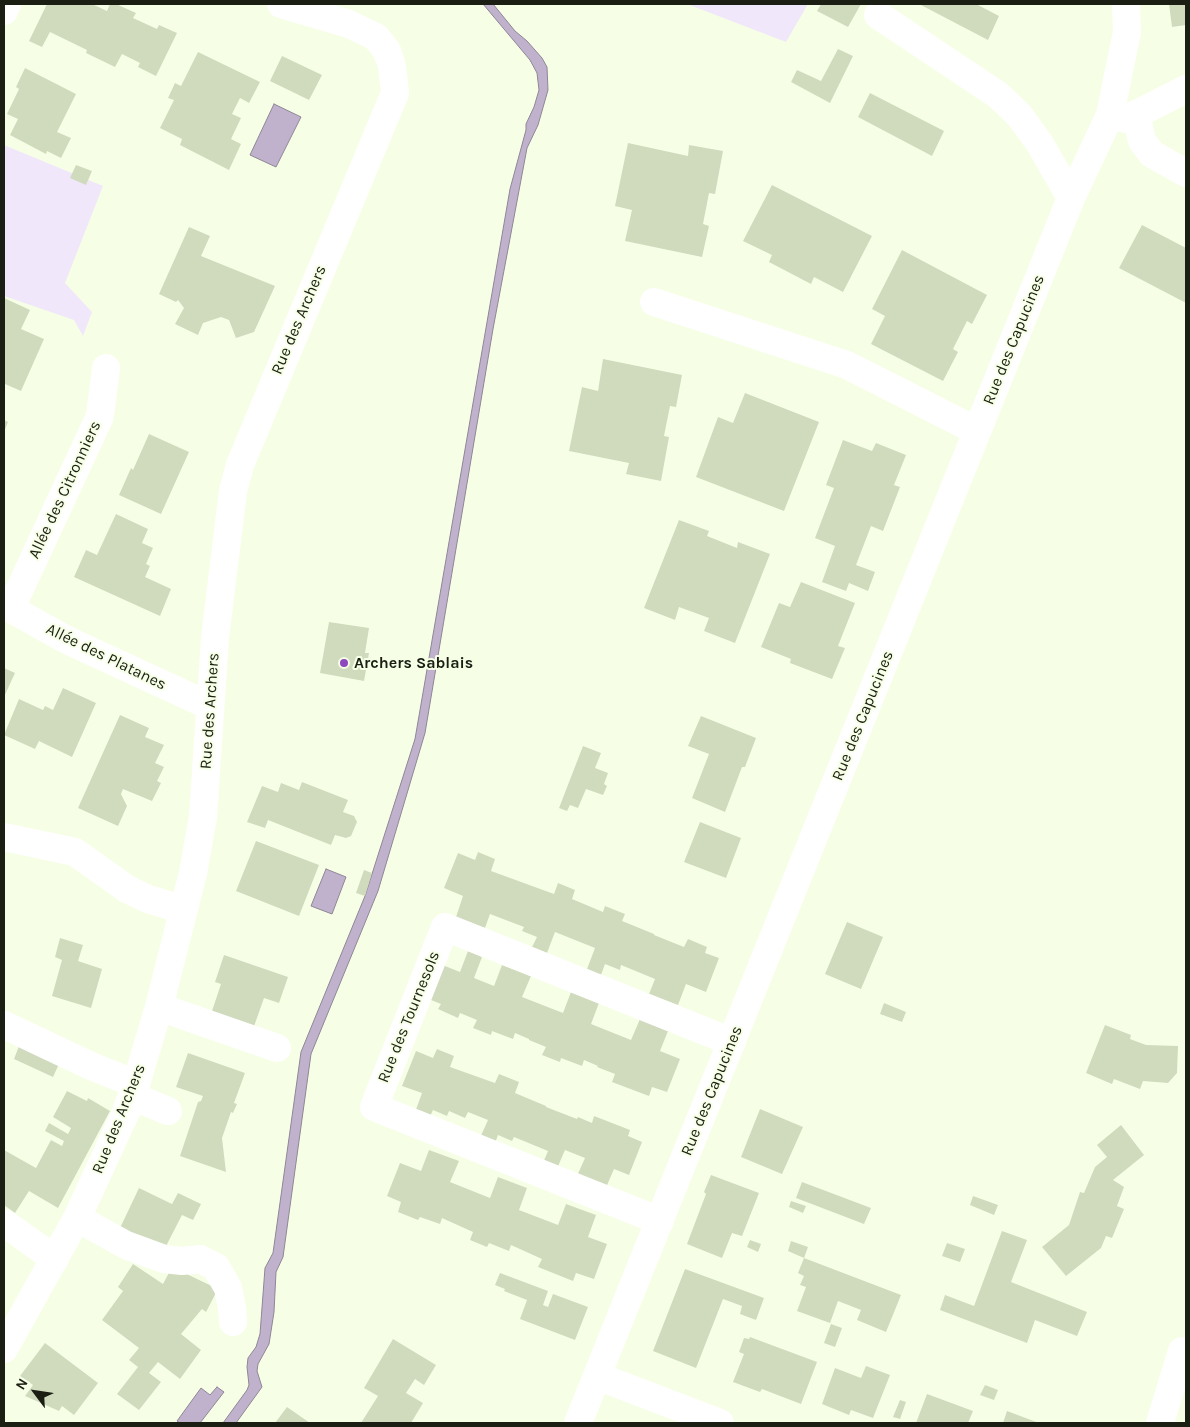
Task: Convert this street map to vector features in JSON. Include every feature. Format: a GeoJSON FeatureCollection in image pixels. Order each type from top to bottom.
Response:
{"type":"FeatureCollection","features":[{"type":"Feature","properties":{"kind":"street"},"geometry":{"type":"LineString","coordinates":[[4,11],[7,4]]}},
{"type":"Feature","properties":{"kind":"street","name":"Rue des Archers"},"geometry":{"type":"LineString","coordinates":[[4,1349],[77,1218],[134,1090],[159,1007],[184,910],[203,817],[215,638],[233,491],[240,465],[394,92],[392,66],[387,51],[376,37],[349,24],[281,4]]}},
{"type":"Feature","properties":{"kind":"street","name":"Rue des Capucines"},"geometry":{"type":"LineString","coordinates":[[578,1423],[1071,198],[1123,114],[1127,32],[1126,4]]}},
{"type":"Feature","properties":{"kind":"street"},"geometry":{"type":"LineString","coordinates":[[878,15],[998,95],[1019,116],[1040,144],[1071,198]]}},
{"type":"Feature","properties":{"kind":"street"},"geometry":{"type":"LineString","coordinates":[[1186,89],[1123,114],[1152,154],[1186,172]]}},
{"type":"Feature","properties":{"kind":"street"},"geometry":{"type":"LineString","coordinates":[[654,302],[847,364],[977,431]]}},
{"type":"Feature","properties":{"kind":"street","name":"Allée des Citronniers"},"geometry":{"type":"LineString","coordinates":[[8,606],[100,416],[106,368]]}},
{"type":"Feature","properties":{"kind":"street","name":"Allée des Platanes"},"geometry":{"type":"LineString","coordinates":[[8,606],[66,640],[210,706]]}},
{"type":"Feature","properties":{"kind":"street"},"geometry":{"type":"LineString","coordinates":[[4,837],[75,852],[127,888],[148,899],[184,910]]}},
{"type":"Feature","properties":{"kind":"street","name":"Rue des Tournesols"},"geometry":{"type":"LineString","coordinates":[[660,1221],[374,1107],[445,928],[732,1042]]}},
{"type":"Feature","properties":{"kind":"street"},"geometry":{"type":"LineString","coordinates":[[159,1007],[277,1048]]}},
{"type":"Feature","properties":{"kind":"street"},"geometry":{"type":"LineString","coordinates":[[4,1025],[92,1066],[168,1111]]}},
{"type":"Feature","properties":{"kind":"street"},"geometry":{"type":"LineString","coordinates":[[77,1218],[126,1245],[164,1259],[182,1261],[200,1259],[216,1267],[228,1288],[233,1322]]}},
{"type":"Feature","properties":{"kind":"street"},"geometry":{"type":"LineString","coordinates":[[4,1223],[55,1259]]}},
{"type":"Feature","properties":{"kind":"street"},"geometry":{"type":"LineString","coordinates":[[1160,1423],[1182,1351]]}},
{"type":"Feature","properties":{"kind":"street"},"geometry":{"type":"LineString","coordinates":[[597,1376],[720,1423]]}},
{"type":"Feature","properties":{"kind":"shaded area"},"geometry":{"type":"Polygon","coordinates":[[[483,4],[493,4],[515,31],[542,58],[547,67],[548,90],[538,125],[527,148],[493,329],[425,733],[378,891],[311,1054],[283,1257],[276,1272],[274,1312],[269,1344],[258,1364],[257,1371],[262,1387],[236,1423],[223,1423],[247,1390],[249,1385],[248,1358],[256,1347],[260,1334],[265,1268],[273,1253],[301,1052],[365,896],[415,739],[510,189],[526,124],[539,90],[537,73],[530,60],[483,4]]]}},
{"type":"Feature","properties":{"kind":"shaded area"},"geometry":{"type":"Polygon","coordinates":[[[687,4],[808,4],[786,42],[687,4]]]}},
{"type":"Feature","properties":{"kind":"shaded area"},"geometry":{"type":"Polygon","coordinates":[[[274,104],[301,117],[276,167],[250,155],[274,104]]]}},
{"type":"Feature","properties":{"kind":"shaded area"},"geometry":{"type":"Polygon","coordinates":[[[4,145],[103,186],[65,283],[92,312],[83,336],[74,320],[4,296],[4,145]]]}},
{"type":"Feature","properties":{"kind":"shaded area"},"geometry":{"type":"Polygon","coordinates":[[[326,869],[346,877],[332,914],[311,906],[326,869]]]}},
{"type":"Feature","properties":{"kind":"shaded area"},"geometry":{"type":"Polygon","coordinates":[[[217,1387],[224,1392],[200,1423],[180,1423],[177,1421],[201,1388],[210,1395],[217,1387]]]}},
{"type":"Feature","properties":{"kind":"building"},"geometry":{"type":"Polygon","coordinates":[[[47,4],[92,4],[107,11],[110,4],[116,4],[136,13],[133,18],[157,29],[159,25],[177,33],[156,76],[138,67],[140,63],[122,54],[115,67],[86,53],[87,50],[50,32],[42,47],[29,41],[47,4]]]}},
{"type":"Feature","properties":{"kind":"building"},"geometry":{"type":"Polygon","coordinates":[[[821,4],[861,4],[848,27],[817,11],[821,4]]]}},
{"type":"Feature","properties":{"kind":"building"},"geometry":{"type":"Polygon","coordinates":[[[919,4],[976,4],[999,16],[988,40],[919,4]]]}},
{"type":"Feature","properties":{"kind":"building"},"geometry":{"type":"Polygon","coordinates":[[[1169,4],[1186,4],[1186,25],[1172,27],[1169,4]]]}},
{"type":"Feature","properties":{"kind":"building"},"geometry":{"type":"Polygon","coordinates":[[[838,49],[853,56],[830,103],[791,82],[797,70],[821,81],[838,49]]]}},
{"type":"Feature","properties":{"kind":"building"},"geometry":{"type":"Polygon","coordinates":[[[198,52],[260,82],[249,103],[240,98],[232,114],[241,118],[231,139],[241,144],[229,170],[180,145],[182,139],[160,128],[174,100],[168,98],[175,83],[181,86],[198,52]]]}},
{"type":"Feature","properties":{"kind":"building"},"geometry":{"type":"Polygon","coordinates":[[[282,56],[322,75],[309,100],[270,81],[282,56]]]}},
{"type":"Feature","properties":{"kind":"building"},"geometry":{"type":"Polygon","coordinates":[[[25,68],[76,94],[57,132],[71,138],[61,158],[47,151],[46,154],[10,135],[18,119],[7,114],[19,89],[16,87],[25,68]]]}},
{"type":"Feature","properties":{"kind":"building"},"geometry":{"type":"Polygon","coordinates":[[[870,93],[944,131],[932,156],[858,117],[870,93]]]}},
{"type":"Feature","properties":{"kind":"building"},"geometry":{"type":"Polygon","coordinates":[[[628,143],[688,156],[689,145],[723,151],[715,194],[709,193],[703,224],[709,226],[702,257],[625,241],[632,210],[615,206],[628,143]]]}},
{"type":"Feature","properties":{"kind":"building"},"geometry":{"type":"Polygon","coordinates":[[[76,165],[92,171],[86,185],[70,178],[76,165]]]}},
{"type":"Feature","properties":{"kind":"building"},"geometry":{"type":"Polygon","coordinates":[[[772,185],[872,236],[843,292],[814,277],[811,284],[769,262],[772,255],[743,241],[772,185]]]}},
{"type":"Feature","properties":{"kind":"building"},"geometry":{"type":"Polygon","coordinates":[[[1142,225],[1186,248],[1186,303],[1119,268],[1142,225]]]}},
{"type":"Feature","properties":{"kind":"building"},"geometry":{"type":"Polygon","coordinates":[[[189,227],[210,236],[201,256],[275,286],[254,332],[236,338],[229,320],[221,317],[203,323],[198,335],[175,324],[184,308],[178,300],[176,302],[159,294],[189,227]]]}},
{"type":"Feature","properties":{"kind":"building"},"geometry":{"type":"Polygon","coordinates":[[[902,250],[987,295],[972,324],[967,321],[953,349],[958,352],[943,381],[871,344],[885,316],[872,309],[902,250]]]}},
{"type":"Feature","properties":{"kind":"building"},"geometry":{"type":"Polygon","coordinates":[[[4,298],[30,310],[21,329],[44,339],[21,391],[5,384],[4,386],[4,298]]]}},
{"type":"Feature","properties":{"kind":"building"},"geometry":{"type":"Polygon","coordinates":[[[603,359],[682,375],[676,407],[670,406],[664,436],[669,437],[661,481],[626,474],[629,463],[569,451],[582,387],[598,391],[603,359]]]}},
{"type":"Feature","properties":{"kind":"building"},"geometry":{"type":"Polygon","coordinates":[[[745,393],[819,422],[784,511],[696,477],[718,417],[733,423],[745,393]]]}},
{"type":"Feature","properties":{"kind":"building"},"geometry":{"type":"Polygon","coordinates":[[[4,420],[8,422],[4,432],[4,420]]]}},
{"type":"Feature","properties":{"kind":"building"},"geometry":{"type":"Polygon","coordinates":[[[149,434],[189,452],[161,514],[119,495],[131,468],[133,470],[149,434]]]}},
{"type":"Feature","properties":{"kind":"building"},"geometry":{"type":"Polygon","coordinates":[[[843,440],[872,451],[876,443],[906,455],[894,485],[900,487],[883,531],[871,526],[856,565],[875,572],[868,591],[849,583],[846,591],[822,582],[835,546],[815,538],[834,488],[826,485],[843,440]]]}},
{"type":"Feature","properties":{"kind":"building"},"geometry":{"type":"Polygon","coordinates":[[[116,514],[148,529],[142,543],[153,548],[146,564],[150,566],[145,577],[171,589],[160,616],[74,577],[86,550],[97,555],[116,514]]]}},
{"type":"Feature","properties":{"kind":"building"},"geometry":{"type":"Polygon","coordinates":[[[679,520],[709,531],[707,536],[737,548],[738,542],[770,554],[735,643],[704,631],[709,618],[679,607],[675,620],[644,608],[679,520]]]}},
{"type":"Feature","properties":{"kind":"building"},"geometry":{"type":"Polygon","coordinates":[[[801,582],[855,603],[838,646],[845,648],[832,679],[790,663],[791,659],[761,647],[779,603],[790,607],[801,582]]]}},
{"type":"Feature","properties":{"kind":"building"},"geometry":{"type":"Polygon","coordinates":[[[329,622],[369,628],[365,653],[369,653],[364,681],[320,673],[329,622]]]}},
{"type":"Feature","properties":{"kind":"building"},"geometry":{"type":"Polygon","coordinates":[[[4,668],[15,673],[4,697],[4,668]]]}},
{"type":"Feature","properties":{"kind":"building"},"geometry":{"type":"Polygon","coordinates":[[[63,688],[96,703],[72,757],[39,741],[35,749],[4,735],[19,699],[43,710],[45,706],[53,710],[63,688]]]}},
{"type":"Feature","properties":{"kind":"building"},"geometry":{"type":"Polygon","coordinates":[[[120,715],[149,728],[145,737],[164,745],[155,763],[164,767],[157,781],[161,783],[152,801],[123,789],[121,794],[127,806],[118,826],[78,808],[120,715]]]}},
{"type":"Feature","properties":{"kind":"building"},"geometry":{"type":"Polygon","coordinates":[[[701,716],[756,738],[745,767],[742,767],[725,812],[692,798],[709,754],[688,746],[701,716]]]}},
{"type":"Feature","properties":{"kind":"building"},"geometry":{"type":"Polygon","coordinates":[[[583,746],[601,753],[595,768],[608,773],[604,784],[607,786],[603,795],[586,789],[578,808],[570,805],[567,811],[559,808],[583,746]]]}},
{"type":"Feature","properties":{"kind":"building"},"geometry":{"type":"Polygon","coordinates":[[[302,782],[348,800],[343,812],[354,816],[357,822],[351,836],[346,838],[335,835],[331,845],[268,820],[265,828],[247,822],[262,786],[278,792],[281,783],[299,790],[302,782]]]}},
{"type":"Feature","properties":{"kind":"building"},"geometry":{"type":"Polygon","coordinates":[[[700,822],[741,838],[726,878],[684,862],[700,822]]]}},
{"type":"Feature","properties":{"kind":"building"},"geometry":{"type":"Polygon","coordinates":[[[256,841],[319,865],[299,916],[236,891],[256,841]]]}},
{"type":"Feature","properties":{"kind":"building"},"geometry":{"type":"Polygon","coordinates":[[[478,852],[495,859],[491,871],[554,894],[558,883],[575,890],[572,899],[603,912],[605,906],[625,914],[622,921],[654,935],[684,947],[688,939],[707,947],[705,953],[719,958],[706,992],[686,984],[678,1005],[649,994],[655,979],[621,965],[620,970],[605,964],[601,975],[587,969],[595,948],[555,932],[547,953],[532,947],[537,937],[522,931],[524,927],[490,914],[485,928],[456,917],[463,896],[444,888],[458,853],[475,860],[478,852]]]}},
{"type":"Feature","properties":{"kind":"building"},"geometry":{"type":"Polygon","coordinates":[[[364,870],[372,873],[365,896],[356,893],[364,870]]]}},
{"type":"Feature","properties":{"kind":"building"},"geometry":{"type":"Polygon","coordinates":[[[847,922],[883,937],[861,989],[825,974],[847,922]]]}},
{"type":"Feature","properties":{"kind":"building"},"geometry":{"type":"Polygon","coordinates":[[[60,938],[83,945],[78,961],[102,969],[91,1008],[52,996],[62,960],[55,957],[60,938]]]}},
{"type":"Feature","properties":{"kind":"building"},"geometry":{"type":"Polygon","coordinates":[[[468,951],[482,957],[474,978],[494,986],[502,965],[531,976],[522,997],[563,1013],[571,992],[599,1003],[591,1024],[631,1040],[640,1019],[668,1031],[660,1051],[680,1059],[667,1092],[652,1087],[649,1096],[612,1082],[615,1074],[584,1060],[582,1066],[561,1058],[560,1062],[542,1055],[546,1047],[529,1039],[515,1033],[513,1039],[492,1031],[491,1035],[473,1028],[477,1020],[460,1013],[458,1018],[438,1009],[441,1004],[426,998],[440,964],[460,972],[468,951]]]}},
{"type":"Feature","properties":{"kind":"building"},"geometry":{"type":"Polygon","coordinates":[[[224,955],[288,977],[279,1003],[264,998],[252,1032],[210,1017],[221,984],[215,982],[224,955]]]}},
{"type":"Feature","properties":{"kind":"building"},"geometry":{"type":"Polygon","coordinates":[[[884,1003],[906,1012],[902,1022],[880,1014],[884,1003]]]}},
{"type":"Feature","properties":{"kind":"building"},"geometry":{"type":"Polygon","coordinates":[[[1105,1025],[1131,1035],[1130,1039],[1146,1045],[1178,1046],[1177,1073],[1168,1083],[1143,1081],[1140,1089],[1114,1079],[1112,1084],[1086,1073],[1105,1025]]]}},
{"type":"Feature","properties":{"kind":"building"},"geometry":{"type":"Polygon","coordinates":[[[19,1046],[59,1064],[53,1077],[14,1059],[19,1046]]]}},
{"type":"Feature","properties":{"kind":"building"},"geometry":{"type":"Polygon","coordinates":[[[437,1049],[454,1056],[450,1067],[495,1083],[499,1074],[519,1082],[515,1093],[546,1107],[592,1123],[594,1116],[630,1130],[628,1136],[642,1142],[629,1175],[614,1169],[605,1190],[576,1178],[585,1158],[565,1150],[556,1171],[542,1165],[548,1151],[514,1137],[512,1141],[498,1135],[494,1146],[479,1140],[488,1120],[468,1112],[465,1118],[449,1111],[447,1116],[433,1110],[428,1121],[414,1115],[422,1093],[402,1086],[416,1051],[433,1058],[437,1049]]]}},
{"type":"Feature","properties":{"kind":"building"},"geometry":{"type":"Polygon","coordinates":[[[188,1053],[245,1073],[234,1103],[237,1104],[233,1113],[231,1112],[222,1138],[226,1172],[180,1156],[198,1102],[201,1101],[203,1096],[176,1087],[188,1053]]]}},
{"type":"Feature","properties":{"kind":"building"},"geometry":{"type":"Polygon","coordinates":[[[67,1091],[87,1101],[88,1098],[110,1111],[58,1208],[29,1191],[15,1213],[4,1205],[4,1150],[36,1168],[51,1140],[62,1146],[64,1141],[45,1131],[49,1123],[68,1134],[71,1128],[53,1117],[67,1091]]]}},
{"type":"Feature","properties":{"kind":"building"},"geometry":{"type":"Polygon","coordinates":[[[760,1109],[803,1127],[782,1174],[741,1157],[760,1109]]]}},
{"type":"Feature","properties":{"kind":"building"},"geometry":{"type":"Polygon","coordinates":[[[1121,1125],[1144,1155],[1113,1180],[1124,1187],[1117,1206],[1124,1209],[1112,1238],[1106,1236],[1101,1248],[1066,1276],[1042,1247],[1069,1225],[1080,1192],[1084,1193],[1095,1167],[1107,1157],[1097,1145],[1121,1125]]]}},
{"type":"Feature","properties":{"kind":"building"},"geometry":{"type":"Polygon","coordinates":[[[429,1150],[459,1161],[450,1182],[490,1198],[498,1177],[527,1188],[519,1210],[558,1225],[566,1204],[596,1215],[588,1237],[607,1244],[594,1279],[576,1273],[573,1281],[538,1267],[542,1259],[511,1245],[509,1251],[489,1243],[487,1247],[470,1240],[473,1232],[442,1218],[440,1224],[420,1217],[418,1220],[398,1212],[401,1202],[387,1196],[400,1163],[421,1171],[429,1150]]]}},
{"type":"Feature","properties":{"kind":"building"},"geometry":{"type":"Polygon","coordinates":[[[711,1175],[759,1193],[742,1236],[732,1233],[722,1258],[687,1244],[706,1194],[704,1192],[711,1175]]]}},
{"type":"Feature","properties":{"kind":"building"},"geometry":{"type":"Polygon","coordinates":[[[802,1182],[871,1208],[864,1224],[796,1198],[802,1182]]]}},
{"type":"Feature","properties":{"kind":"building"},"geometry":{"type":"Polygon","coordinates":[[[139,1188],[172,1204],[178,1193],[201,1204],[193,1220],[182,1215],[164,1250],[120,1228],[139,1188]]]}},
{"type":"Feature","properties":{"kind":"building"},"geometry":{"type":"Polygon","coordinates":[[[973,1196],[998,1205],[994,1215],[970,1205],[973,1196]]]}},
{"type":"Feature","properties":{"kind":"building"},"geometry":{"type":"Polygon","coordinates":[[[791,1201],[806,1206],[803,1213],[789,1207],[791,1201]]]}},
{"type":"Feature","properties":{"kind":"building"},"geometry":{"type":"Polygon","coordinates":[[[1002,1231],[1027,1240],[1011,1282],[1087,1312],[1077,1336],[1035,1320],[1027,1343],[940,1310],[945,1295],[974,1306],[1002,1231]]]}},
{"type":"Feature","properties":{"kind":"building"},"geometry":{"type":"Polygon","coordinates":[[[750,1240],[761,1244],[758,1252],[747,1247],[750,1240]]]}},
{"type":"Feature","properties":{"kind":"building"},"geometry":{"type":"Polygon","coordinates":[[[791,1241],[808,1247],[804,1258],[788,1251],[791,1241]]]}},
{"type":"Feature","properties":{"kind":"building"},"geometry":{"type":"Polygon","coordinates":[[[947,1243],[965,1249],[960,1262],[942,1256],[947,1243]]]}},
{"type":"Feature","properties":{"kind":"building"},"geometry":{"type":"Polygon","coordinates":[[[804,1258],[901,1295],[886,1332],[857,1320],[861,1310],[838,1301],[830,1323],[797,1311],[806,1287],[800,1285],[804,1276],[798,1273],[804,1258]]]}},
{"type":"Feature","properties":{"kind":"building"},"geometry":{"type":"Polygon","coordinates":[[[133,1264],[163,1284],[172,1267],[218,1289],[206,1312],[202,1309],[181,1334],[201,1350],[180,1379],[158,1362],[149,1373],[161,1382],[139,1410],[117,1394],[138,1367],[129,1360],[139,1348],[102,1320],[123,1291],[118,1287],[133,1264]]]}},
{"type":"Feature","properties":{"kind":"building"},"geometry":{"type":"Polygon","coordinates":[[[685,1269],[764,1298],[756,1320],[740,1314],[742,1306],[723,1299],[696,1368],[653,1351],[685,1269]]]}},
{"type":"Feature","properties":{"kind":"building"},"geometry":{"type":"Polygon","coordinates":[[[500,1273],[548,1291],[543,1305],[548,1307],[553,1294],[588,1307],[575,1340],[520,1319],[527,1300],[504,1291],[505,1289],[495,1285],[500,1273]]]}},
{"type":"Feature","properties":{"kind":"building"},"geometry":{"type":"Polygon","coordinates":[[[831,1324],[842,1328],[835,1347],[824,1343],[831,1324]]]}},
{"type":"Feature","properties":{"kind":"building"},"geometry":{"type":"Polygon","coordinates":[[[750,1337],[817,1362],[801,1404],[762,1389],[760,1392],[733,1382],[744,1354],[739,1352],[744,1338],[749,1339],[750,1337]]]}},
{"type":"Feature","properties":{"kind":"building"},"geometry":{"type":"Polygon","coordinates":[[[393,1339],[436,1365],[424,1385],[415,1379],[406,1393],[423,1403],[411,1423],[361,1423],[378,1396],[364,1388],[393,1339]]]}},
{"type":"Feature","properties":{"kind":"building"},"geometry":{"type":"Polygon","coordinates":[[[45,1343],[98,1383],[74,1415],[62,1406],[59,1411],[25,1396],[33,1385],[20,1376],[45,1343]]]}},
{"type":"Feature","properties":{"kind":"building"},"geometry":{"type":"Polygon","coordinates":[[[866,1366],[890,1375],[873,1418],[851,1410],[849,1415],[822,1404],[835,1368],[861,1378],[866,1366]]]}},
{"type":"Feature","properties":{"kind":"building"},"geometry":{"type":"Polygon","coordinates":[[[985,1385],[998,1390],[994,1400],[980,1395],[985,1385]]]}},
{"type":"Feature","properties":{"kind":"building"},"geometry":{"type":"Polygon","coordinates":[[[927,1394],[973,1411],[968,1423],[916,1423],[927,1394]]]}},
{"type":"Feature","properties":{"kind":"building"},"geometry":{"type":"Polygon","coordinates":[[[900,1400],[906,1402],[900,1419],[893,1417],[900,1400]]]}},
{"type":"Feature","properties":{"kind":"building"},"geometry":{"type":"Polygon","coordinates":[[[287,1407],[310,1423],[275,1423],[287,1407]]]}},
{"type":"Feature","properties":{"kind":"building"},"geometry":{"type":"Polygon","coordinates":[[[1007,1411],[1039,1423],[1003,1423],[1007,1411]]]}},
{"type":"Feature","properties":{"kind":"place","name":"Archers Sablais"},"geometry":{"type":"Point","coordinates":[344,663]}}]}
